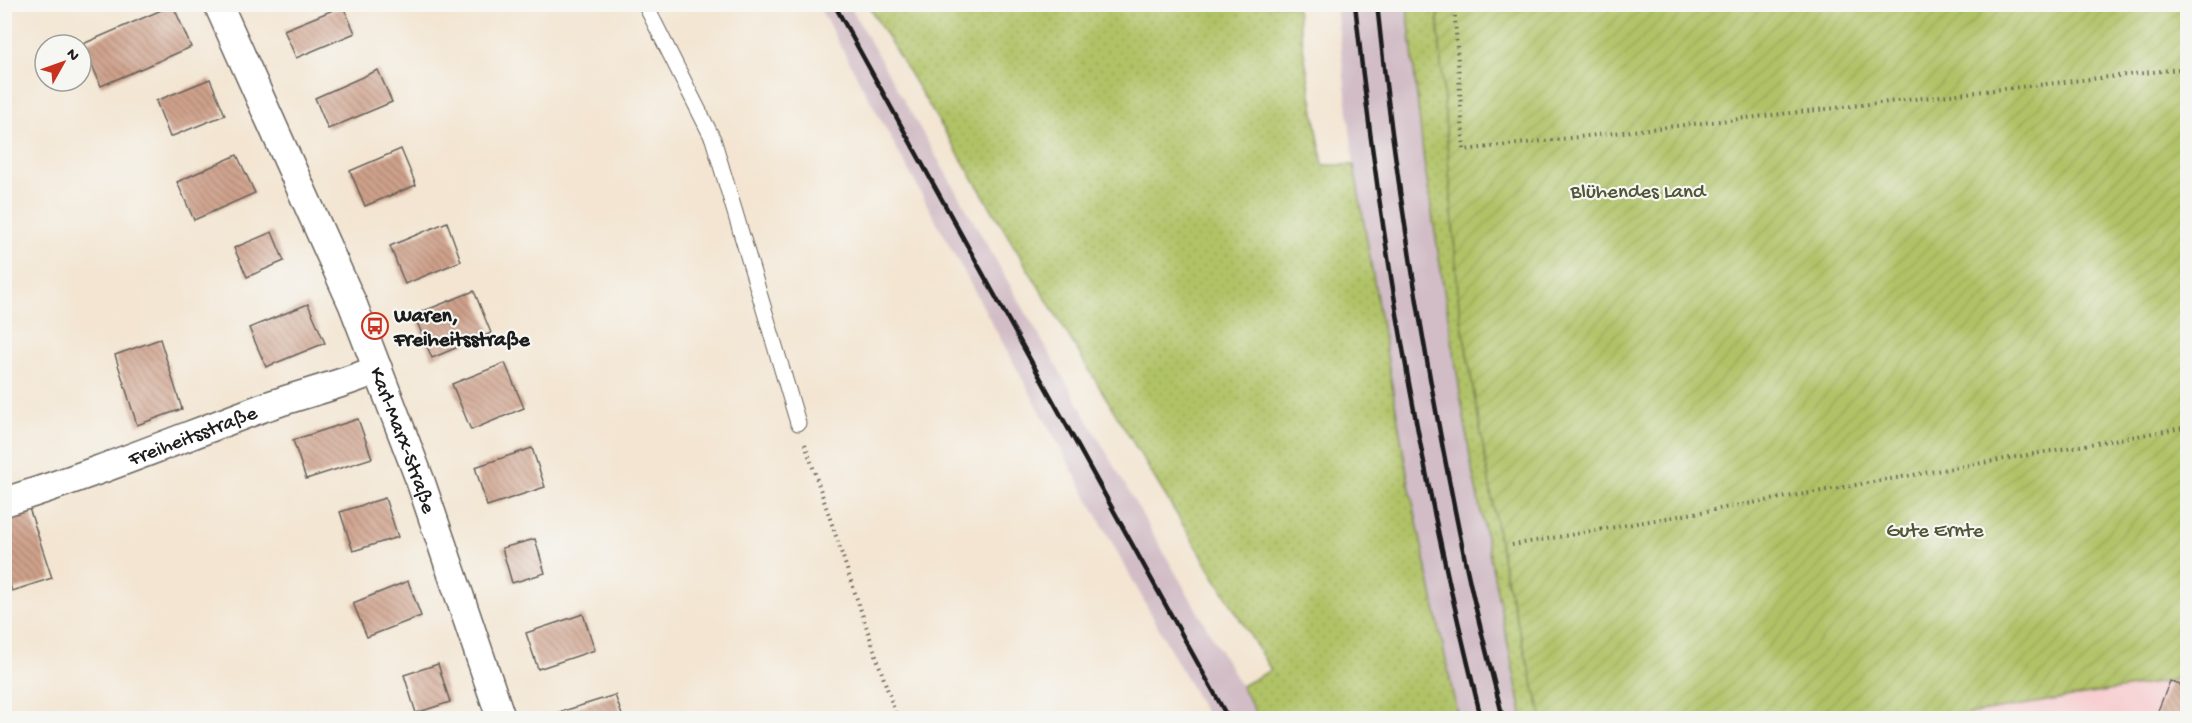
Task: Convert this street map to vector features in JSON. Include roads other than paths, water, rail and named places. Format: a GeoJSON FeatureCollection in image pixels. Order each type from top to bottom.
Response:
{"type":"FeatureCollection","features":[{"type":"Feature","properties":{"kind":"street","name":"Karl-Marx-Straße"},"geometry":{"type":"LineString","coordinates":[[218,4],[353,305],[420,480],[501,718]]}},
{"type":"Feature","properties":{"kind":"street","name":"Freiheitsstraße"},"geometry":{"type":"LineString","coordinates":[[4,502],[107,468],[262,408],[351,381],[378,369]]}},
{"type":"Feature","properties":{"kind":"lane"},"geometry":{"type":"LineString","coordinates":[[645,4],[713,139],[798,423]]}},
{"type":"Feature","properties":{"kind":"railway"},"geometry":{"type":"LineString","coordinates":[[834,4],[1228,718]]}},
{"type":"Feature","properties":{"kind":"railway"},"geometry":{"type":"LineString","coordinates":[[1355,4],[1372,146],[1404,358],[1454,606],[1481,718]]}},
{"type":"Feature","properties":{"kind":"railway"},"geometry":{"type":"LineString","coordinates":[[1377,4],[1393,144],[1425,353],[1465,560],[1503,718]]}},
{"type":"Feature","properties":{"kind":"place","name":"Waren, Freiheitsstraße"},"geometry":{"type":"Point","coordinates":[375,326]}},
{"type":"Feature","properties":{"kind":"park label","name":"Blühendes Land"},"geometry":{"type":"Point","coordinates":[1638,190]}},
{"type":"Feature","properties":{"kind":"park label","name":"Gute Ernte"},"geometry":{"type":"Point","coordinates":[1935,529]}}]}
